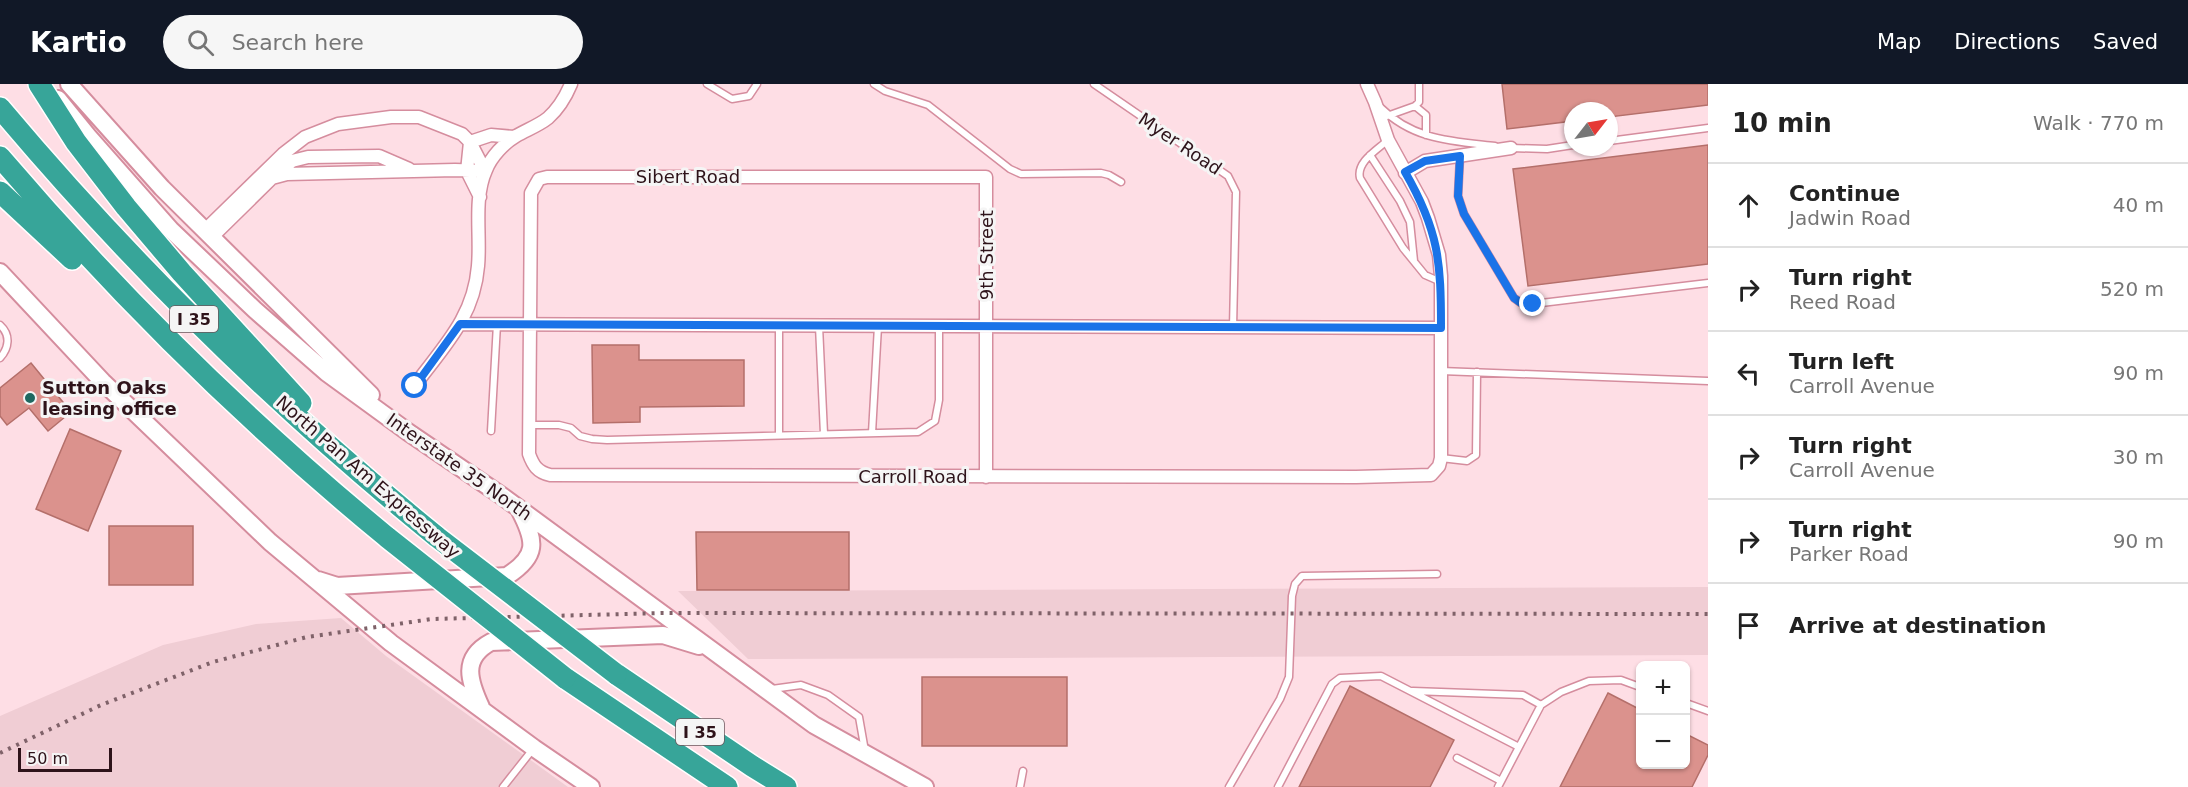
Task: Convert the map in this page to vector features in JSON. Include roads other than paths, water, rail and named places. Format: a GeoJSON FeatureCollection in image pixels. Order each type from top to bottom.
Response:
{"type":"FeatureCollection","features":[{"type":"Feature","properties":{"kind":"highway"},"geometry":{"type":"LineString","coordinates":[[39,84],[76,142],[154,240],[285,387],[405,512]]}},
{"type":"Feature","properties":{"kind":"highway","name":"North Pan Am Expressway"},"geometry":{"type":"LineString","coordinates":[[0,108],[104,227],[166,292],[351,466],[405,512],[616,674],[786,787]]}},
{"type":"Feature","properties":{"kind":"highway","name":"North Pan Am Expressway"},"geometry":{"type":"LineString","coordinates":[[0,157],[83,252],[158,329],[317,479],[566,678],[728,787]]}},
{"type":"Feature","properties":{"kind":"highway"},"geometry":{"type":"LineString","coordinates":[[0,192],[51,238],[149,339],[228,414],[262,442],[317,479]]}},
{"type":"Feature","properties":{"kind":"main road","name":"Interstate 35 North"},"geometry":{"type":"LineString","coordinates":[[47,84],[88,136],[171,230],[327,373],[519,509],[814,725],[925,787]]}},
{"type":"Feature","properties":{"kind":"main road"},"geometry":{"type":"LineString","coordinates":[[69,84],[162,188],[408,432]]}},
{"type":"Feature","properties":{"kind":"main road"},"geometry":{"type":"LineString","coordinates":[[0,272],[127,406],[270,543],[391,643],[591,787]]}},
{"type":"Feature","properties":{"kind":"main road"},"geometry":{"type":"LineString","coordinates":[[312,578],[337,586],[507,576],[521,567],[529,557],[532,536],[519,509]]}},
{"type":"Feature","properties":{"kind":"main road"},"geometry":{"type":"LineString","coordinates":[[481,708],[472,689],[470,675],[472,660],[480,648],[491,642],[663,635],[711,650]]}},
{"type":"Feature","properties":{"kind":"street"},"geometry":{"type":"LineString","coordinates":[[415,386],[460,324],[473,300],[478,266],[480,197],[485,171],[492,158],[514,137],[534,128],[548,118],[559,106],[571,84]]}},
{"type":"Feature","properties":{"kind":"street"},"geometry":{"type":"LineString","coordinates":[[1367,84],[1384,117],[1388,140],[1422,202],[1439,255],[1441,371],[1438,464]]}},
{"type":"Feature","properties":{"kind":"street"},"geometry":{"type":"LineString","coordinates":[[208,235],[283,153],[305,137],[338,124],[391,117],[419,117],[462,134],[470,142],[485,171]]}},
{"type":"Feature","properties":{"kind":"street"},"geometry":{"type":"LineString","coordinates":[[470,142],[491,135],[514,137]]}},
{"type":"Feature","properties":{"kind":"street"},"geometry":{"type":"LineString","coordinates":[[470,142],[467,171],[480,197]]}},
{"type":"Feature","properties":{"kind":"street"},"geometry":{"type":"LineString","coordinates":[[1405,172],[1425,161],[1511,148]]}},
{"type":"Feature","properties":{"kind":"street"},"geometry":{"type":"LineString","coordinates":[[208,235],[292,161],[308,157],[379,156],[414,171],[485,171]]}},
{"type":"Feature","properties":{"kind":"street","name":"Sibert Road"},"geometry":{"type":"LineString","coordinates":[[529,324],[531,193],[539,179],[547,177],[986,177]]}},
{"type":"Feature","properties":{"kind":"street","name":"9th Street"},"geometry":{"type":"LineString","coordinates":[[986,177],[986,477]]}},
{"type":"Feature","properties":{"kind":"street"},"geometry":{"type":"LineString","coordinates":[[460,324],[1441,328]]}},
{"type":"Feature","properties":{"kind":"street","name":"Carroll Road"},"geometry":{"type":"LineString","coordinates":[[529,324],[529,454],[533,465],[542,474],[1356,477],[1431,475],[1438,464]]}},
{"type":"Feature","properties":{"kind":"lane"},"geometry":{"type":"LineString","coordinates":[[707,84],[732,99],[750,96],[757,84]]}},
{"type":"Feature","properties":{"kind":"lane"},"geometry":{"type":"LineString","coordinates":[[874,84],[885,91],[928,105],[1010,169],[1021,174],[1101,173],[1121,182]]}},
{"type":"Feature","properties":{"kind":"lane","name":"Myer Road"},"geometry":{"type":"LineString","coordinates":[[1095,84],[1228,176],[1236,192],[1233,328]]}},
{"type":"Feature","properties":{"kind":"lane"},"geometry":{"type":"LineString","coordinates":[[1384,117],[1415,106],[1419,102],[1419,84]]}},
{"type":"Feature","properties":{"kind":"lane"},"geometry":{"type":"LineString","coordinates":[[1415,106],[1426,115],[1426,135]]}},
{"type":"Feature","properties":{"kind":"lane"},"geometry":{"type":"LineString","coordinates":[[1384,117],[1449,142],[1511,148],[1547,149],[1564,146]]}},
{"type":"Feature","properties":{"kind":"lane"},"geometry":{"type":"LineString","coordinates":[[1618,140],[1708,128]]}},
{"type":"Feature","properties":{"kind":"lane"},"geometry":{"type":"LineString","coordinates":[[1388,140],[1361,166],[1360,178],[1403,248],[1425,276],[1441,282]]}},
{"type":"Feature","properties":{"kind":"lane"},"geometry":{"type":"LineString","coordinates":[[1370,155],[1400,201],[1410,222],[1414,262]]}},
{"type":"Feature","properties":{"kind":"lane"},"geometry":{"type":"LineString","coordinates":[[1460,156],[1458,196],[1464,214],[1514,298],[1521,303],[1533,304],[1708,283]]}},
{"type":"Feature","properties":{"kind":"lane"},"geometry":{"type":"LineString","coordinates":[[491,431],[497,324]]}},
{"type":"Feature","properties":{"kind":"lane"},"geometry":{"type":"LineString","coordinates":[[0,325],[8,336],[8,344],[0,358]]}},
{"type":"Feature","properties":{"kind":"lane"},"geometry":{"type":"LineString","coordinates":[[779,326],[779,435]]}},
{"type":"Feature","properties":{"kind":"lane"},"geometry":{"type":"LineString","coordinates":[[819,326],[824,434]]}},
{"type":"Feature","properties":{"kind":"lane"},"geometry":{"type":"LineString","coordinates":[[872,433],[878,326]]}},
{"type":"Feature","properties":{"kind":"lane"},"geometry":{"type":"LineString","coordinates":[[529,424],[559,425],[571,428],[580,436],[592,439],[918,432],[935,421],[939,400],[939,327]]}},
{"type":"Feature","properties":{"kind":"lane"},"geometry":{"type":"LineString","coordinates":[[1441,371],[1708,381]]}},
{"type":"Feature","properties":{"kind":"lane"},"geometry":{"type":"LineString","coordinates":[[1438,464],[1467,461],[1476,455],[1477,372]]}},
{"type":"Feature","properties":{"kind":"lane"},"geometry":{"type":"LineString","coordinates":[[1229,787],[1280,699],[1288,677],[1292,596],[1295,584],[1302,576],[1437,574]]}},
{"type":"Feature","properties":{"kind":"lane"},"geometry":{"type":"LineString","coordinates":[[1278,787],[1332,684],[1340,678],[1381,676],[1519,747]]}},
{"type":"Feature","properties":{"kind":"lane"},"geometry":{"type":"LineString","coordinates":[[1457,758],[1500,784],[1541,705],[1561,692],[1589,681],[1621,680],[1636,685]]}},
{"type":"Feature","properties":{"kind":"lane"},"geometry":{"type":"LineString","coordinates":[[766,690],[801,685],[828,695],[859,717],[865,754]]}},
{"type":"Feature","properties":{"kind":"lane"},"geometry":{"type":"LineString","coordinates":[[1409,691],[1523,695],[1541,705]]}},
{"type":"Feature","properties":{"kind":"lane"},"geometry":{"type":"LineString","coordinates":[[1690,704],[1708,711]]}},
{"type":"Feature","properties":{"kind":"lane"},"geometry":{"type":"LineString","coordinates":[[503,787],[534,748]]}},
{"type":"Feature","properties":{"kind":"lane"},"geometry":{"type":"LineString","coordinates":[[1020,787],[1023,771]]}},
{"type":"Feature","properties":{"kind":"railway"},"geometry":{"type":"LineString","coordinates":[[0,753],[101,705],[213,662],[307,637],[432,619],[663,613],[1708,614]]}},
{"type":"Feature","properties":{"kind":"place","name":"Sutton Oaks leasing office"},"geometry":{"type":"Point","coordinates":[30,398]}}]}
